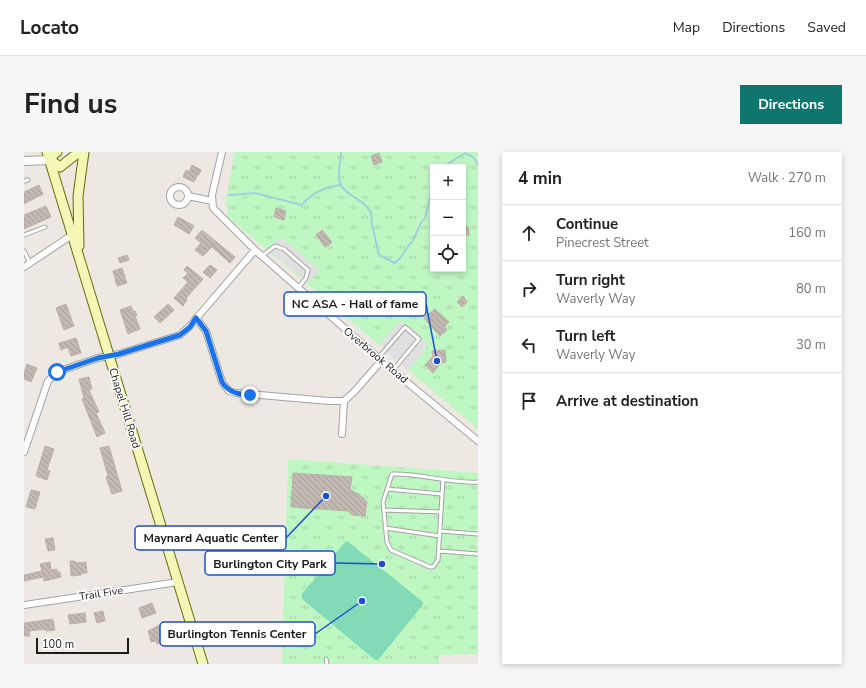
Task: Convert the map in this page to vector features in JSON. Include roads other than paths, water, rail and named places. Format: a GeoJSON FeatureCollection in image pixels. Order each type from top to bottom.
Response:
{"type":"FeatureCollection","features":[{"type":"Feature","properties":{"kind":"main road"},"geometry":{"type":"LineString","coordinates":[[57,152],[49,156],[60,167],[79,152]]}},
{"type":"Feature","properties":{"kind":"main road"},"geometry":{"type":"LineString","coordinates":[[79,258],[78,196],[84,152]]}},
{"type":"Feature","properties":{"kind":"main road","name":"Chapel Hill Road"},"geometry":{"type":"LineString","coordinates":[[49,156],[203,664]]}},
{"type":"Feature","properties":{"kind":"street"},"geometry":{"type":"LineString","coordinates":[[188,196],[212,201],[222,152]]}},
{"type":"Feature","properties":{"kind":"street"},"geometry":{"type":"LineString","coordinates":[[24,161],[49,156]]}},
{"type":"Feature","properties":{"kind":"street","name":"Overbrook Road"},"geometry":{"type":"LineString","coordinates":[[212,201],[213,208],[255,250],[380,359],[478,441]]}},
{"type":"Feature","properties":{"kind":"street"},"geometry":{"type":"LineString","coordinates":[[24,267],[72,235]]}},
{"type":"Feature","properties":{"kind":"street"},"geometry":{"type":"LineString","coordinates":[[24,452],[48,381],[57,372],[98,358],[180,335],[190,327],[196,318],[255,250]]}},
{"type":"Feature","properties":{"kind":"street"},"geometry":{"type":"LineString","coordinates":[[196,318],[206,331],[222,382],[229,391],[236,393],[344,401],[354,392],[380,359]]}},
{"type":"Feature","properties":{"kind":"street"},"geometry":{"type":"LineString","coordinates":[[342,434],[344,401]]}},
{"type":"Feature","properties":{"kind":"street","name":"Trail Five"},"geometry":{"type":"LineString","coordinates":[[24,605],[178,582]]}},
{"type":"Feature","properties":{"kind":"lane"},"geometry":{"type":"LineString","coordinates":[[24,181],[28,180]]}},
{"type":"Feature","properties":{"kind":"lane"},"geometry":{"type":"LineString","coordinates":[[24,235],[44,227]]}},
{"type":"Feature","properties":{"kind":"lane"},"geometry":{"type":"LineString","coordinates":[[262,256],[275,246],[284,249],[308,270],[306,278],[298,288]]}},
{"type":"Feature","properties":{"kind":"lane"},"geometry":{"type":"LineString","coordinates":[[24,251],[30,263]]}},
{"type":"Feature","properties":{"kind":"lane"},"geometry":{"type":"LineString","coordinates":[[380,359],[406,327],[419,339],[393,370]]}},
{"type":"Feature","properties":{"kind":"lane"},"geometry":{"type":"LineString","coordinates":[[443,479],[438,560],[433,567],[430,567],[391,550],[386,542],[383,502],[392,474],[443,479],[469,483],[478,482]]}},
{"type":"Feature","properties":{"kind":"lane"},"geometry":{"type":"LineString","coordinates":[[387,490],[442,494]]}},
{"type":"Feature","properties":{"kind":"lane"},"geometry":{"type":"LineString","coordinates":[[384,510],[441,512]]}},
{"type":"Feature","properties":{"kind":"lane"},"geometry":{"type":"LineString","coordinates":[[385,528],[440,536]]}},
{"type":"Feature","properties":{"kind":"lane"},"geometry":{"type":"LineString","coordinates":[[440,531],[478,534]]}},
{"type":"Feature","properties":{"kind":"lane"},"geometry":{"type":"LineString","coordinates":[[439,551],[478,554]]}},
{"type":"Feature","properties":{"kind":"lane"},"geometry":{"type":"LineString","coordinates":[[326,659],[327,664]]}},
{"type":"Feature","properties":{"kind":"waterway"},"geometry":{"type":"LineString","coordinates":[[341,152],[339,174],[340,183],[343,188],[368,208],[371,213],[379,255],[395,263],[400,258],[413,240],[425,218],[430,199]]}},
{"type":"Feature","properties":{"kind":"waterway"},"geometry":{"type":"LineString","coordinates":[[448,164],[465,153],[473,157],[478,165]]}},
{"type":"Feature","properties":{"kind":"waterway"},"geometry":{"type":"LineString","coordinates":[[229,195],[255,193],[302,205],[319,191],[341,185]]}},
{"type":"Feature","properties":{"kind":"place","name":"NC ASA - Hall of fame"},"geometry":{"type":"Point","coordinates":[437,361]}},
{"type":"Feature","properties":{"kind":"place","name":"Maynard Aquatic Center"},"geometry":{"type":"Point","coordinates":[326,496]}},
{"type":"Feature","properties":{"kind":"place","name":"Burlington City Park"},"geometry":{"type":"Point","coordinates":[382,564]}},
{"type":"Feature","properties":{"kind":"place","name":"Burlington Tennis Center"},"geometry":{"type":"Point","coordinates":[362,601]}}]}
